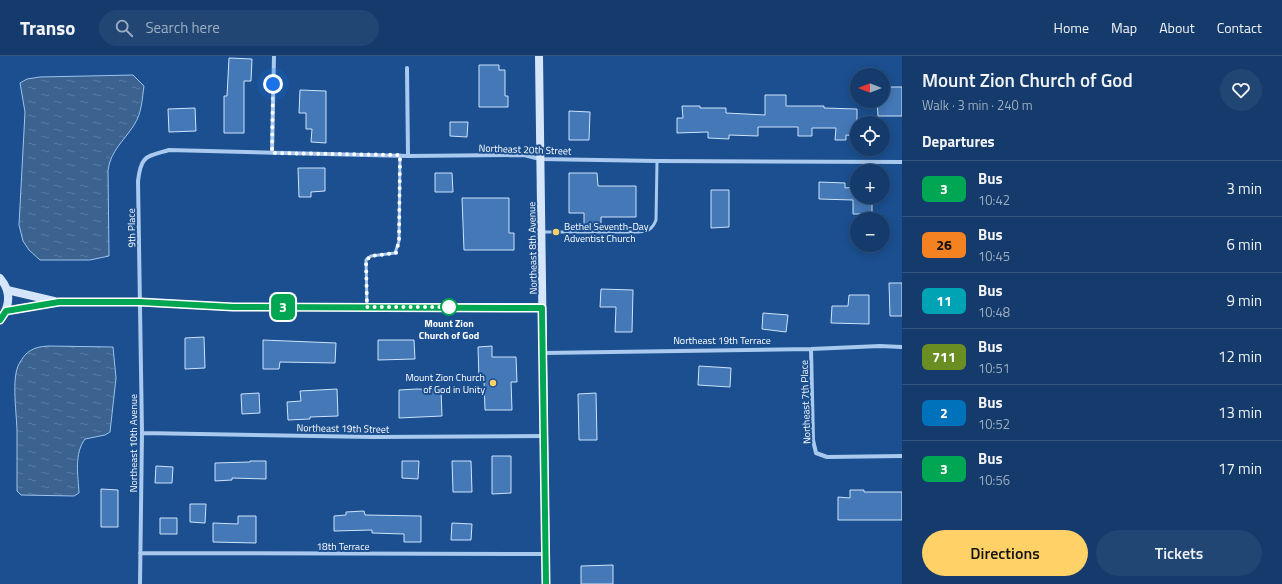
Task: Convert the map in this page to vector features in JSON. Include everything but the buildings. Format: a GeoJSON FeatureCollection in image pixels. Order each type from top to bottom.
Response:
{"type":"FeatureCollection","features":[{"type":"Feature","properties":{"kind":"street"},"geometry":{"type":"LineString","coordinates":[[272,153],[274,56]]}},
{"type":"Feature","properties":{"kind":"street","name":"Northeast 8th Avenue"},"geometry":{"type":"LineString","coordinates":[[540,56],[546,584]]}},
{"type":"Feature","properties":{"kind":"street"},"geometry":{"type":"LineString","coordinates":[[407,68],[408,156]]}},
{"type":"Feature","properties":{"kind":"street","name":"Northeast 20th Street"},"geometry":{"type":"LineString","coordinates":[[148,156],[170,150],[408,156],[524,155],[540,159],[657,161],[902,162]]}},
{"type":"Feature","properties":{"kind":"street","name":"9th Place"},"geometry":{"type":"LineString","coordinates":[[140,302],[138,181],[140,165],[148,156]]}},
{"type":"Feature","properties":{"kind":"street"},"geometry":{"type":"LineString","coordinates":[[0,278],[7,290],[8,301],[6,311],[0,320]]}},
{"type":"Feature","properties":{"kind":"street"},"geometry":{"type":"LineString","coordinates":[[7,290],[59,302]]}},
{"type":"Feature","properties":{"kind":"street"},"geometry":{"type":"LineString","coordinates":[[6,311],[59,302],[140,302],[233,307],[542,308]]}},
{"type":"Feature","properties":{"kind":"street","name":"Northeast 10th Avenue"},"geometry":{"type":"LineString","coordinates":[[140,302],[142,433],[140,584]]}},
{"type":"Feature","properties":{"kind":"street","name":"Northeast 19th Terrace"},"geometry":{"type":"LineString","coordinates":[[543,353],[811,349],[880,346],[902,347]]}},
{"type":"Feature","properties":{"kind":"street","name":"Northeast 7th Place"},"geometry":{"type":"LineString","coordinates":[[811,349],[813,440],[816,453],[827,457],[902,456]]}},
{"type":"Feature","properties":{"kind":"street","name":"Northeast 19th Street"},"geometry":{"type":"LineString","coordinates":[[142,433],[373,437],[544,436]]}},
{"type":"Feature","properties":{"kind":"street","name":"18th Terrace"},"geometry":{"type":"LineString","coordinates":[[140,553],[546,554]]}},
{"type":"Feature","properties":{"kind":"lane"},"geometry":{"type":"LineString","coordinates":[[367,307],[366,260],[371,256],[396,253],[399,241],[400,155]]}},
{"type":"Feature","properties":{"kind":"lane"},"geometry":{"type":"LineString","coordinates":[[541,232],[647,231],[653,226],[656,220],[657,161]]}},
{"type":"Feature","properties":{"kind":"water"},"geometry":{"type":"Polygon","coordinates":[[[133,75],[144,86],[137,120],[115,151],[108,170],[109,256],[90,260],[40,260],[29,250],[23,241],[19,225],[25,112],[20,83],[27,79],[40,77],[133,75]]]}},
{"type":"Feature","properties":{"kind":"water"},"geometry":{"type":"Polygon","coordinates":[[[48,346],[113,347],[116,378],[110,432],[105,435],[85,439],[79,451],[78,458],[79,493],[74,496],[21,495],[17,491],[15,378],[19,364],[30,350],[48,346]]]}},
{"type":"Feature","properties":{"kind":"bus line","name":"3"},"geometry":{"type":"LineString","coordinates":[[0,320],[6,311],[59,302],[140,302],[233,307],[542,308],[546,584]]}},
{"type":"Feature","properties":{"kind":"place","name":"Bethel Seventh-Day Adventist Church"},"geometry":{"type":"Point","coordinates":[556,232]}},
{"type":"Feature","properties":{"kind":"place","name":"Mount Zion Church of God"},"geometry":{"type":"Point","coordinates":[449,307]}},
{"type":"Feature","properties":{"kind":"place","name":"Mount Zion Church of God in Unity"},"geometry":{"type":"Point","coordinates":[493,383]}},
{"type":"Feature","properties":{"kind":"route"},"geometry":{"type":"LineString","coordinates":[[273,84],[272,153],[400,155],[399,241],[396,253],[371,256],[366,260],[367,307],[449,307]]}}]}
